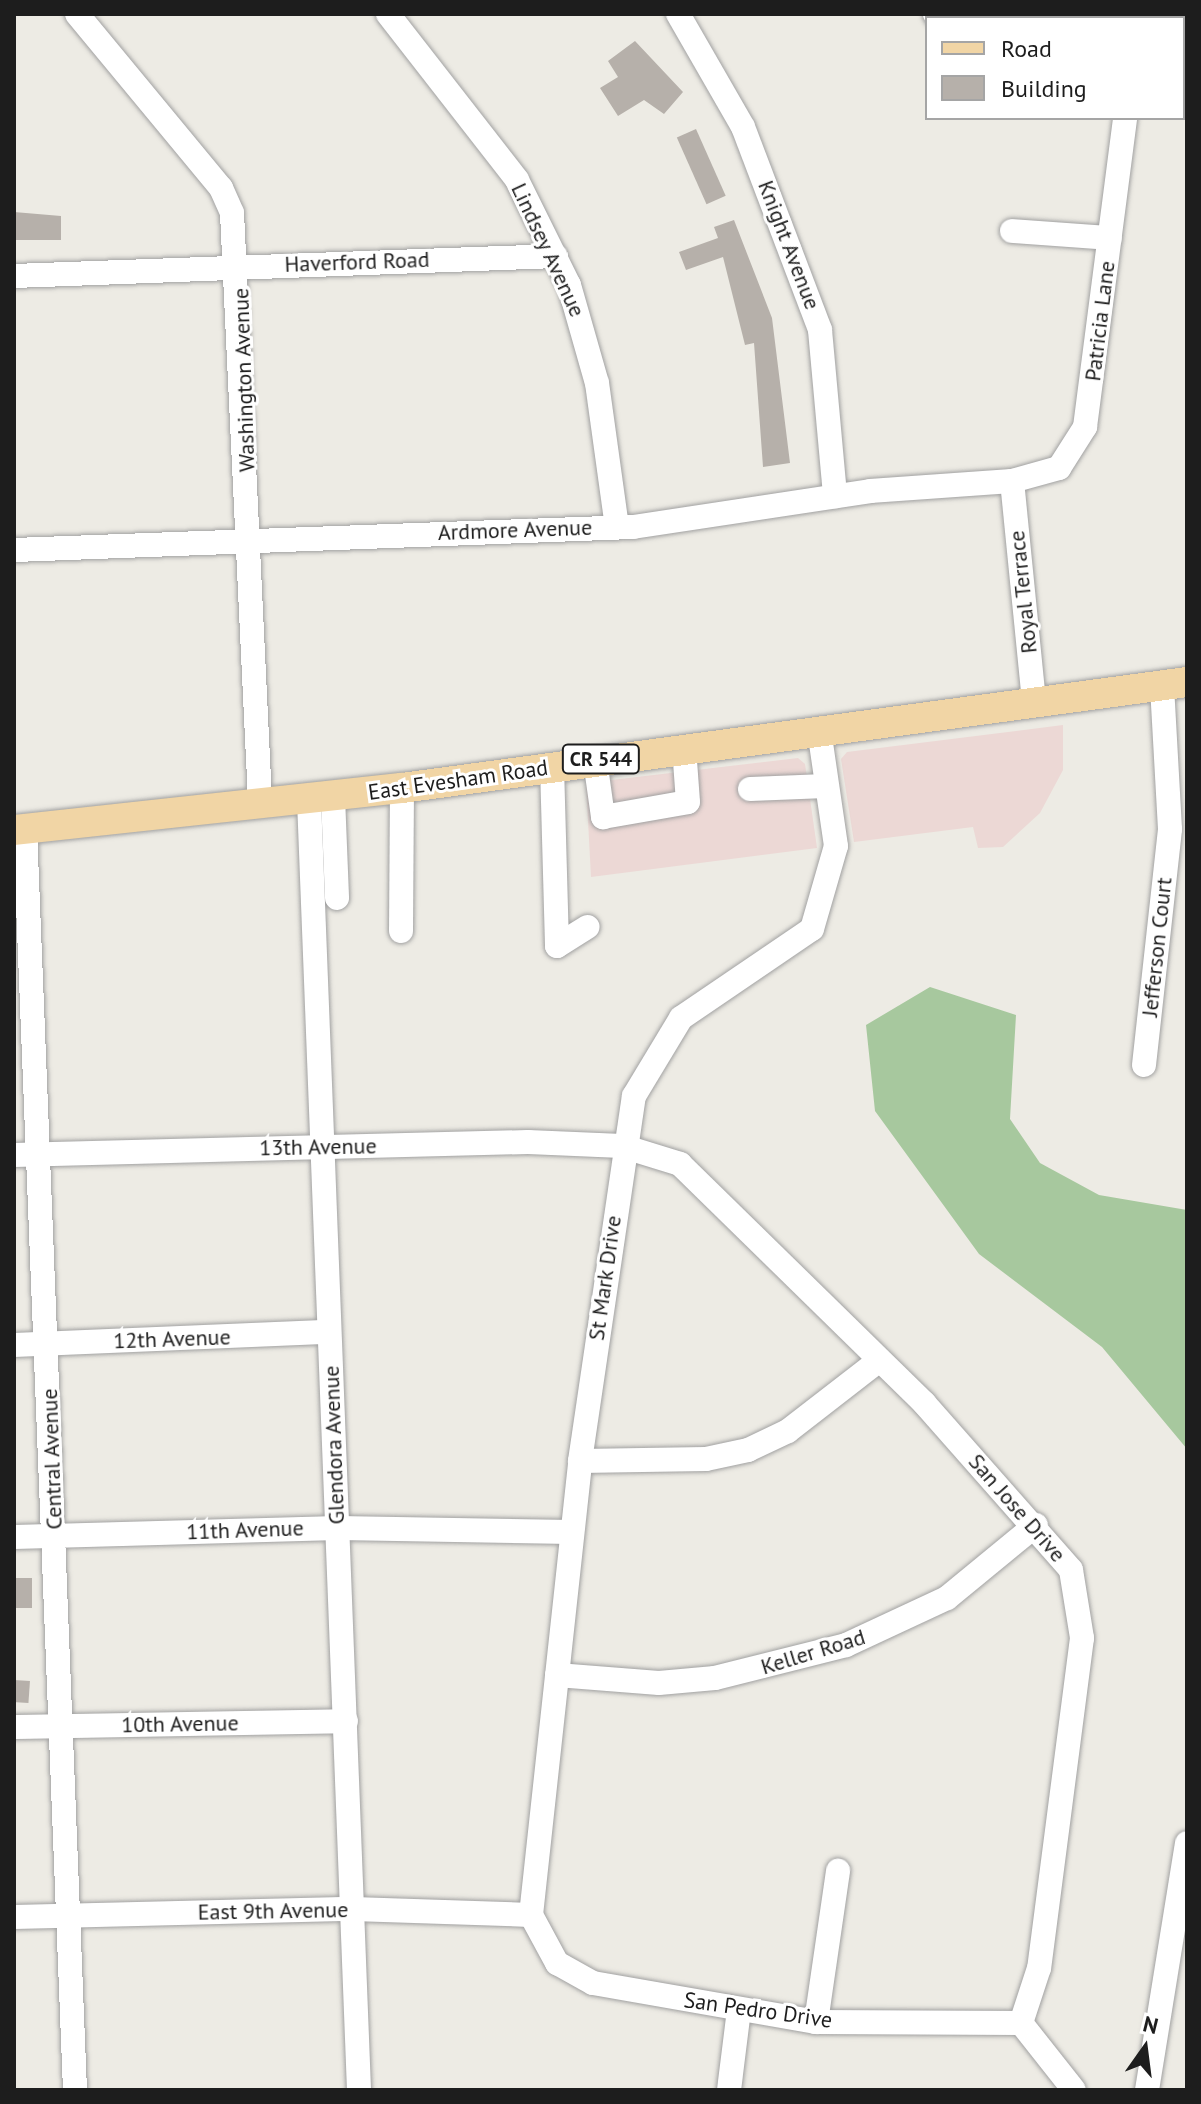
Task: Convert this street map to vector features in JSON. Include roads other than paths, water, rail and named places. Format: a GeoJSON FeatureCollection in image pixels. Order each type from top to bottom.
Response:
{"type":"FeatureCollection","features":[{"type":"Feature","properties":{"kind":"main road","name":"East Evesham Road"},"geometry":{"type":"LineString","coordinates":[[20,829],[402,788],[819,729],[1175,684]]}},
{"type":"Feature","properties":{"kind":"street","name":"Washington Avenue"},"geometry":{"type":"LineString","coordinates":[[77,14],[221,188],[239,266],[260,801]]}},
{"type":"Feature","properties":{"kind":"street","name":"Lindsey Avenue"},"geometry":{"type":"LineString","coordinates":[[388,14],[489,139],[556,256],[597,383],[617,527]]}},
{"type":"Feature","properties":{"kind":"street","name":"Knight Avenue"},"geometry":{"type":"LineString","coordinates":[[678,14],[743,127],[820,330],[835,496]]}},
{"type":"Feature","properties":{"kind":"street","name":"Patricia Lane"},"geometry":{"type":"LineString","coordinates":[[1012,481],[1059,468],[1085,427],[1125,120]]}},
{"type":"Feature","properties":{"kind":"street"},"geometry":{"type":"LineString","coordinates":[[1012,231],[1110,238]]}},
{"type":"Feature","properties":{"kind":"street","name":"Haverford Road"},"geometry":{"type":"LineString","coordinates":[[14,276],[556,256]]}},
{"type":"Feature","properties":{"kind":"street","name":"Ardmore Avenue"},"geometry":{"type":"LineString","coordinates":[[14,550],[251,538],[617,527],[835,496],[1012,481]]}},
{"type":"Feature","properties":{"kind":"street","name":"Royal Terrace"},"geometry":{"type":"LineString","coordinates":[[1012,481],[1034,702]]}},
{"type":"Feature","properties":{"kind":"street","name":"Jefferson Court"},"geometry":{"type":"LineString","coordinates":[[1144,1065],[1170,829],[1175,684]]}},
{"type":"Feature","properties":{"kind":"street","name":"St Mark Drive"},"geometry":{"type":"LineString","coordinates":[[531,1915],[580,1461],[622,1146],[634,1096],[681,1018],[812,929],[836,846],[819,729]]}},
{"type":"Feature","properties":{"kind":"street"},"geometry":{"type":"LineString","coordinates":[[595,760],[603,817],[688,802],[684,748]]}},
{"type":"Feature","properties":{"kind":"street"},"geometry":{"type":"LineString","coordinates":[[552,766],[557,946],[587,927]]}},
{"type":"Feature","properties":{"kind":"street"},"geometry":{"type":"LineString","coordinates":[[750,789],[826,786]]}},
{"type":"Feature","properties":{"kind":"street"},"geometry":{"type":"LineString","coordinates":[[401,931],[402,788]]}},
{"type":"Feature","properties":{"kind":"street"},"geometry":{"type":"LineString","coordinates":[[321,798],[337,898]]}},
{"type":"Feature","properties":{"kind":"street","name":"Glendora Avenue"},"geometry":{"type":"LineString","coordinates":[[321,798],[322,1147],[359,2090]]}},
{"type":"Feature","properties":{"kind":"street","name":"Central Avenue"},"geometry":{"type":"LineString","coordinates":[[20,829],[22,930],[40,1154],[75,2090]]}},
{"type":"Feature","properties":{"kind":"street","name":"13th Avenue"},"geometry":{"type":"LineString","coordinates":[[14,1155],[322,1147],[622,1146]]}},
{"type":"Feature","properties":{"kind":"street","name":"San Jose Drive"},"geometry":{"type":"LineString","coordinates":[[622,1146],[680,1164],[1036,1525],[1071,1570],[1082,1638],[1039,1968],[1021,2023]]}},
{"type":"Feature","properties":{"kind":"street","name":"12th Avenue"},"geometry":{"type":"LineString","coordinates":[[14,1345],[329,1332]]}},
{"type":"Feature","properties":{"kind":"street"},"geometry":{"type":"LineString","coordinates":[[580,1461],[706,1459],[748,1450],[788,1431],[877,1362]]}},
{"type":"Feature","properties":{"kind":"street","name":"Keller Road"},"geometry":{"type":"LineString","coordinates":[[557,1675],[659,1683],[715,1678],[846,1645],[947,1598],[1036,1525]]}},
{"type":"Feature","properties":{"kind":"street","name":"11th Avenue"},"geometry":{"type":"LineString","coordinates":[[14,1537],[338,1528],[572,1532]]}},
{"type":"Feature","properties":{"kind":"street","name":"10th Avenue"},"geometry":{"type":"LineString","coordinates":[[14,1727],[346,1721]]}},
{"type":"Feature","properties":{"kind":"street"},"geometry":{"type":"LineString","coordinates":[[1147,2090],[1187,1843]]}},
{"type":"Feature","properties":{"kind":"street"},"geometry":{"type":"LineString","coordinates":[[816,2022],[838,1871]]}},
{"type":"Feature","properties":{"kind":"street","name":"East 9th Avenue"},"geometry":{"type":"LineString","coordinates":[[14,1917],[353,1909],[531,1915]]}},
{"type":"Feature","properties":{"kind":"street","name":"San Pedro Drive"},"geometry":{"type":"LineString","coordinates":[[531,1915],[557,1963],[574,1976],[739,2010],[816,2022],[1021,2023]]}},
{"type":"Feature","properties":{"kind":"street"},"geometry":{"type":"LineString","coordinates":[[729,2090],[739,2010]]}},
{"type":"Feature","properties":{"kind":"street"},"geometry":{"type":"LineString","coordinates":[[1021,2023],[1074,2090]]}}]}
